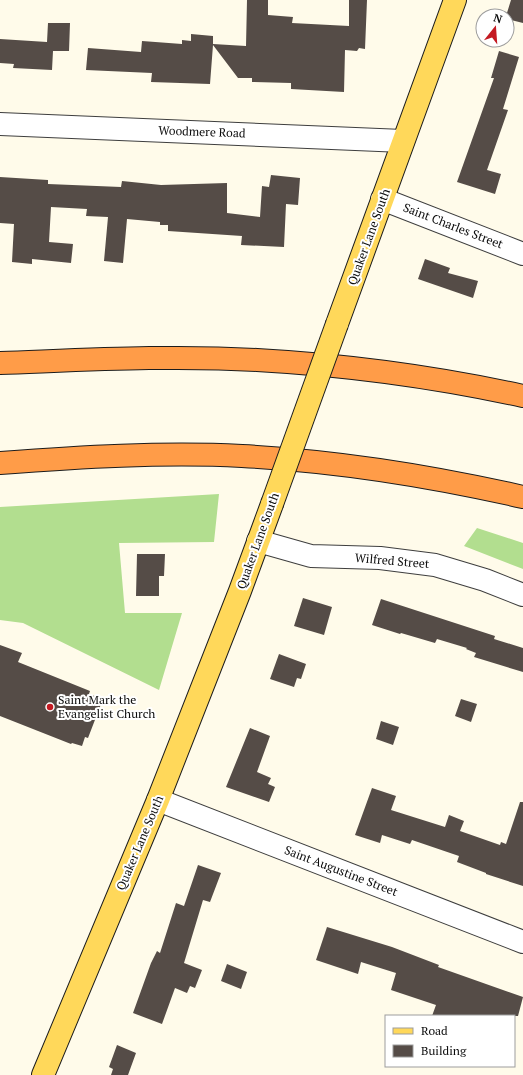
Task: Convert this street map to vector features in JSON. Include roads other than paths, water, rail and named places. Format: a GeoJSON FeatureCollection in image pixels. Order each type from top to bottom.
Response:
{"type":"FeatureCollection","features":[{"type":"Feature","properties":{"kind":"highway"},"geometry":{"type":"LineString","coordinates":[[0,363],[167,359],[263,360],[409,376],[523,396]]}},
{"type":"Feature","properties":{"kind":"highway"},"geometry":{"type":"LineString","coordinates":[[0,463],[144,456],[242,456],[335,464],[390,471],[523,497]]}},
{"type":"Feature","properties":{"kind":"main road","name":"Quaker Lane South"},"geometry":{"type":"LineString","coordinates":[[43,1075],[158,800],[258,541],[455,0]]}},
{"type":"Feature","properties":{"kind":"street","name":"Woodmere Road"},"geometry":{"type":"LineString","coordinates":[[0,124],[403,141]]}},
{"type":"Feature","properties":{"kind":"street","name":"Saint Charles Street"},"geometry":{"type":"LineString","coordinates":[[382,199],[523,254]]}},
{"type":"Feature","properties":{"kind":"street","name":"Wilfred Street"},"geometry":{"type":"LineString","coordinates":[[258,541],[311,556],[380,558],[435,565],[485,580],[523,595]]}},
{"type":"Feature","properties":{"kind":"street","name":"Saint Augustine Street"},"geometry":{"type":"LineString","coordinates":[[158,800],[523,942]]}},
{"type":"Feature","properties":{"kind":"place","name":"Saint Mark the Evangelist Church"},"geometry":{"type":"Point","coordinates":[50,707]}}]}
